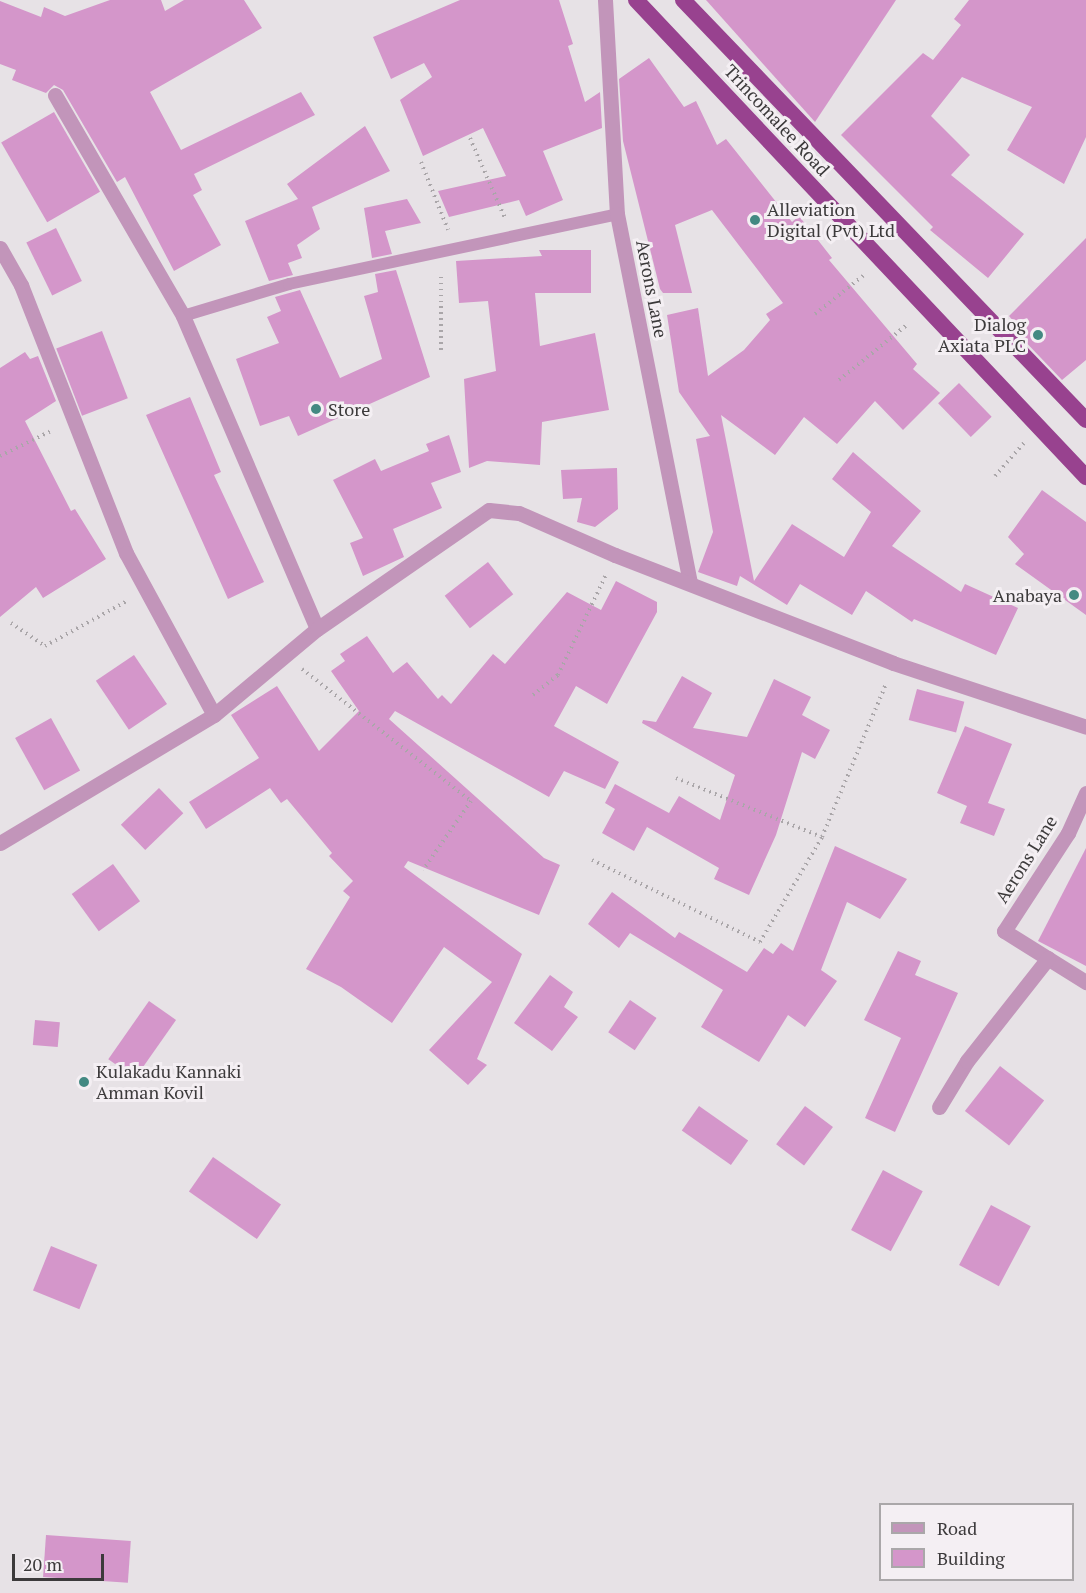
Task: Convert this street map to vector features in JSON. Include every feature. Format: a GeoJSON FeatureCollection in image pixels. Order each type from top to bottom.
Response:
{"type":"FeatureCollection","features":[{"type":"Feature","properties":{"kind":"highway","name":"Trincomalee Road"},"geometry":{"type":"LineString","coordinates":[[636,0],[882,261],[925,310],[1086,477]]}},
{"type":"Feature","properties":{"kind":"highway","name":"Trincomalee Road"},"geometry":{"type":"LineString","coordinates":[[683,0],[1086,420]]}},
{"type":"Feature","properties":{"kind":"street","name":"Aerons Lane"},"geometry":{"type":"LineString","coordinates":[[605,0],[617,214],[690,581]]}},
{"type":"Feature","properties":{"kind":"street"},"geometry":{"type":"LineString","coordinates":[[55,95],[183,316],[317,629]]}},
{"type":"Feature","properties":{"kind":"street"},"geometry":{"type":"LineString","coordinates":[[0,248],[21,285],[145,592],[214,716]]}},
{"type":"Feature","properties":{"kind":"street"},"geometry":{"type":"LineString","coordinates":[[0,843],[214,716],[287,657],[317,629],[489,510],[519,513],[615,555],[690,581],[893,663],[1086,727]]}},
{"type":"Feature","properties":{"kind":"street","name":"Aerons Lane"},"geometry":{"type":"LineString","coordinates":[[1086,793],[1068,833],[1004,931],[1086,982]]}},
{"type":"Feature","properties":{"kind":"street"},"geometry":{"type":"LineString","coordinates":[[939,1107],[967,1061],[1048,958]]}},
{"type":"Feature","properties":{"kind":"lane"},"geometry":{"type":"LineString","coordinates":[[183,316],[289,284],[617,214]]}},
{"type":"Feature","properties":{"kind":"path"},"geometry":{"type":"LineString","coordinates":[[470,138],[513,235]]}},
{"type":"Feature","properties":{"kind":"path"},"geometry":{"type":"LineString","coordinates":[[421,162],[454,248]]}},
{"type":"Feature","properties":{"kind":"path"},"geometry":{"type":"LineString","coordinates":[[441,250],[441,350]]}},
{"type":"Feature","properties":{"kind":"path"},"geometry":{"type":"LineString","coordinates":[[815,314],[882,261]]}},
{"type":"Feature","properties":{"kind":"path"},"geometry":{"type":"LineString","coordinates":[[839,380],[925,310]]}},
{"type":"Feature","properties":{"kind":"path"},"geometry":{"type":"LineString","coordinates":[[0,456],[74,419]]}},
{"type":"Feature","properties":{"kind":"path"},"geometry":{"type":"LineString","coordinates":[[995,476],[1037,427]]}},
{"type":"Feature","properties":{"kind":"path"},"geometry":{"type":"LineString","coordinates":[[533,695],[558,675],[615,555]]}},
{"type":"Feature","properties":{"kind":"path"},"geometry":{"type":"LineString","coordinates":[[11,623],[45,646],[145,592]]}},
{"type":"Feature","properties":{"kind":"path"},"geometry":{"type":"LineString","coordinates":[[287,657],[471,801],[423,870]]}},
{"type":"Feature","properties":{"kind":"path"},"geometry":{"type":"LineString","coordinates":[[592,860],[760,942],[822,837],[893,663]]}},
{"type":"Feature","properties":{"kind":"path"},"geometry":{"type":"LineString","coordinates":[[676,778],[822,837]]}},
{"type":"Feature","properties":{"kind":"building"},"geometry":{"type":"Polygon","coordinates":[[[110,0],[161,0],[165,11],[184,0],[244,0],[262,28],[150,92],[181,150],[301,92],[315,115],[194,174],[202,190],[193,195],[221,245],[174,271],[125,177],[117,182],[63,90],[54,85],[46,93],[12,80],[16,70],[0,64],[0,1],[41,17],[44,7],[65,16],[110,0]]]}},
{"type":"Feature","properties":{"kind":"building"},"geometry":{"type":"Polygon","coordinates":[[[460,0],[559,0],[573,44],[568,46],[585,102],[600,92],[602,128],[543,151],[563,200],[526,216],[519,200],[449,217],[438,191],[506,176],[483,128],[423,156],[400,100],[432,77],[424,63],[391,79],[373,37],[460,0]]]}},
{"type":"Feature","properties":{"kind":"building"},"geometry":{"type":"Polygon","coordinates":[[[706,0],[896,0],[815,122],[706,0]]]}},
{"type":"Feature","properties":{"kind":"building"},"geometry":{"type":"Polygon","coordinates":[[[969,0],[1086,0],[1086,137],[1064,184],[1007,150],[1032,107],[962,77],[931,116],[970,155],[951,175],[1024,234],[988,278],[930,230],[933,227],[841,135],[923,53],[933,60],[961,25],[954,19],[969,0]]]}},
{"type":"Feature","properties":{"kind":"building"},"geometry":{"type":"Polygon","coordinates":[[[649,58],[684,107],[696,101],[717,145],[726,139],[792,222],[799,216],[832,258],[829,260],[917,364],[913,369],[940,393],[903,430],[875,401],[837,444],[804,417],[775,455],[721,415],[754,581],[792,524],[844,557],[871,512],[832,479],[853,452],[921,511],[892,546],[961,592],[965,584],[1018,608],[996,655],[914,619],[912,622],[866,591],[852,615],[800,584],[787,605],[740,576],[737,586],[698,572],[713,532],[696,439],[710,436],[679,392],[667,315],[698,308],[708,376],[744,350],[770,320],[766,314],[783,303],[712,210],[675,225],[692,293],[663,293],[660,289],[623,141],[619,79],[649,58]]]}},
{"type":"Feature","properties":{"kind":"building"},"geometry":{"type":"Polygon","coordinates":[[[54,112],[100,192],[47,222],[1,142],[54,112]]]}},
{"type":"Feature","properties":{"kind":"building"},"geometry":{"type":"Polygon","coordinates":[[[365,126],[390,171],[312,207],[320,229],[297,245],[302,258],[288,263],[293,275],[269,281],[245,221],[298,199],[287,184],[365,126]]]}},
{"type":"Feature","properties":{"kind":"building"},"geometry":{"type":"Polygon","coordinates":[[[407,199],[421,223],[385,231],[392,254],[372,258],[364,208],[407,199]]]}},
{"type":"Feature","properties":{"kind":"building"},"geometry":{"type":"Polygon","coordinates":[[[56,228],[82,281],[52,295],[26,242],[56,228]]]}},
{"type":"Feature","properties":{"kind":"building"},"geometry":{"type":"Polygon","coordinates":[[[1086,238],[1086,360],[1062,380],[1018,334],[1022,331],[1009,316],[1086,238]]]}},
{"type":"Feature","properties":{"kind":"building"},"geometry":{"type":"Polygon","coordinates":[[[539,250],[591,250],[591,293],[535,293],[540,346],[595,333],[609,410],[542,422],[540,465],[487,461],[469,468],[464,379],[496,371],[488,301],[459,303],[456,261],[542,256],[539,250]]]}},
{"type":"Feature","properties":{"kind":"building"},"geometry":{"type":"Polygon","coordinates":[[[396,270],[430,377],[298,436],[289,416],[260,426],[236,359],[279,343],[267,317],[281,311],[275,297],[300,290],[340,378],[382,359],[364,296],[378,292],[375,274],[396,270]]]}},
{"type":"Feature","properties":{"kind":"building"},"geometry":{"type":"Polygon","coordinates":[[[102,331],[128,398],[82,416],[56,349],[102,331]]]}},
{"type":"Feature","properties":{"kind":"building"},"geometry":{"type":"Polygon","coordinates":[[[25,352],[30,359],[38,356],[56,401],[25,421],[71,511],[75,509],[106,559],[43,598],[36,587],[0,617],[0,368],[25,352]]]}},
{"type":"Feature","properties":{"kind":"building"},"geometry":{"type":"Polygon","coordinates":[[[959,383],[992,417],[971,437],[938,403],[959,383]]]}},
{"type":"Feature","properties":{"kind":"building"},"geometry":{"type":"Polygon","coordinates":[[[190,397],[221,472],[214,475],[264,582],[228,599],[146,415],[190,397]]]}},
{"type":"Feature","properties":{"kind":"building"},"geometry":{"type":"Polygon","coordinates":[[[449,435],[461,472],[431,483],[442,508],[393,529],[404,557],[363,576],[350,543],[363,538],[333,480],[375,459],[381,471],[429,451],[426,444],[449,435]]]}},
{"type":"Feature","properties":{"kind":"building"},"geometry":{"type":"Polygon","coordinates":[[[617,468],[618,509],[595,527],[577,522],[582,498],[563,499],[561,470],[617,468]]]}},
{"type":"Feature","properties":{"kind":"building"},"geometry":{"type":"Polygon","coordinates":[[[1042,490],[1086,522],[1086,615],[1015,564],[1024,554],[1008,537],[1042,490]]]}},
{"type":"Feature","properties":{"kind":"building"},"geometry":{"type":"Polygon","coordinates":[[[488,562],[513,594],[470,628],[445,596],[488,562]]]}},
{"type":"Feature","properties":{"kind":"building"},"geometry":{"type":"Polygon","coordinates":[[[616,581],[657,602],[657,612],[607,704],[576,686],[554,726],[619,762],[605,789],[564,771],[549,797],[395,711],[389,719],[544,858],[560,865],[539,915],[408,861],[404,867],[522,954],[477,1059],[487,1065],[468,1085],[429,1050],[492,982],[444,947],[392,1023],[341,987],[306,969],[350,897],[343,891],[353,881],[329,856],[332,853],[287,799],[281,803],[270,788],[206,829],[189,802],[259,758],[231,715],[277,686],[319,751],[359,711],[331,671],[345,661],[340,654],[367,636],[393,673],[407,662],[438,699],[442,695],[451,704],[493,654],[505,664],[567,592],[601,610],[616,581]]]}},
{"type":"Feature","properties":{"kind":"building"},"geometry":{"type":"Polygon","coordinates":[[[134,655],[167,704],[129,730],[96,681],[134,655]]]}},
{"type":"Feature","properties":{"kind":"building"},"geometry":{"type":"Polygon","coordinates":[[[682,676],[712,693],[693,728],[747,737],[774,679],[811,697],[802,715],[830,730],[815,759],[802,752],[776,835],[749,895],[714,879],[719,868],[647,827],[634,851],[602,833],[615,809],[605,803],[615,784],[669,813],[679,796],[720,820],[735,775],[642,723],[643,720],[656,722],[682,676]]]}},
{"type":"Feature","properties":{"kind":"building"},"geometry":{"type":"Polygon","coordinates":[[[917,689],[964,702],[956,733],[909,720],[917,689]]]}},
{"type":"Feature","properties":{"kind":"building"},"geometry":{"type":"Polygon","coordinates":[[[51,718],[80,770],[44,790],[15,738],[51,718]]]}},
{"type":"Feature","properties":{"kind":"building"},"geometry":{"type":"Polygon","coordinates":[[[965,726],[1012,744],[988,803],[1005,809],[994,836],[960,823],[967,806],[937,793],[965,726]]]}},
{"type":"Feature","properties":{"kind":"building"},"geometry":{"type":"Polygon","coordinates":[[[159,788],[183,813],[145,850],[121,825],[159,788]]]}},
{"type":"Feature","properties":{"kind":"building"},"geometry":{"type":"Polygon","coordinates":[[[835,846],[907,879],[880,919],[847,902],[821,970],[837,981],[805,1027],[788,1015],[759,1062],[701,1027],[723,990],[630,933],[619,948],[588,924],[612,892],[675,938],[679,932],[747,972],[764,948],[773,954],[781,943],[793,951],[835,846]]]}},
{"type":"Feature","properties":{"kind":"building"},"geometry":{"type":"Polygon","coordinates":[[[1086,848],[1086,966],[1038,941],[1086,848]]]}},
{"type":"Feature","properties":{"kind":"building"},"geometry":{"type":"Polygon","coordinates":[[[113,864],[140,901],[99,931],[72,894],[113,864]]]}},
{"type":"Feature","properties":{"kind":"building"},"geometry":{"type":"Polygon","coordinates":[[[898,951],[921,961],[915,975],[958,993],[895,1132],[865,1118],[901,1038],[864,1020],[898,951]]]}},
{"type":"Feature","properties":{"kind":"building"},"geometry":{"type":"Polygon","coordinates":[[[550,975],[573,992],[564,1007],[578,1017],[552,1051],[514,1023],[550,975]]]}},
{"type":"Feature","properties":{"kind":"building"},"geometry":{"type":"Polygon","coordinates":[[[630,1000],[657,1018],[635,1050],[608,1032],[630,1000]]]}},
{"type":"Feature","properties":{"kind":"building"},"geometry":{"type":"Polygon","coordinates":[[[149,1001],[176,1020],[135,1078],[108,1059],[149,1001]]]}},
{"type":"Feature","properties":{"kind":"building"},"geometry":{"type":"Polygon","coordinates":[[[35,1020],[60,1022],[58,1047],[33,1045],[35,1020]]]}},
{"type":"Feature","properties":{"kind":"building"},"geometry":{"type":"Polygon","coordinates":[[[1000,1066],[1044,1100],[1009,1145],[965,1111],[1000,1066]]]}},
{"type":"Feature","properties":{"kind":"building"},"geometry":{"type":"Polygon","coordinates":[[[699,1106],[748,1140],[731,1165],[682,1131],[699,1106]]]}},
{"type":"Feature","properties":{"kind":"building"},"geometry":{"type":"Polygon","coordinates":[[[805,1106],[833,1127],[804,1165],[776,1144],[805,1106]]]}},
{"type":"Feature","properties":{"kind":"building"},"geometry":{"type":"Polygon","coordinates":[[[213,1157],[281,1205],[257,1239],[189,1191],[213,1157]]]}},
{"type":"Feature","properties":{"kind":"building"},"geometry":{"type":"Polygon","coordinates":[[[883,1170],[923,1191],[891,1251],[851,1230],[883,1170]]]}},
{"type":"Feature","properties":{"kind":"building"},"geometry":{"type":"Polygon","coordinates":[[[991,1205],[1031,1226],[999,1286],[959,1265],[991,1205]]]}},
{"type":"Feature","properties":{"kind":"building"},"geometry":{"type":"Polygon","coordinates":[[[51,1246],[97,1265],[79,1309],[33,1291],[51,1246]]]}},
{"type":"Feature","properties":{"kind":"building"},"geometry":{"type":"Polygon","coordinates":[[[46,1535],[131,1541],[128,1583],[43,1577],[46,1535]]]}},
{"type":"Feature","properties":{"kind":"place","name":"Alleviation Digital (Pvt) Ltd"},"geometry":{"type":"Point","coordinates":[755,220]}},
{"type":"Feature","properties":{"kind":"place","name":"Dialog Axiata PLC"},"geometry":{"type":"Point","coordinates":[1038,335]}},
{"type":"Feature","properties":{"kind":"place","name":"Store"},"geometry":{"type":"Point","coordinates":[316,409]}},
{"type":"Feature","properties":{"kind":"place","name":"Anabaya"},"geometry":{"type":"Point","coordinates":[1074,595]}},
{"type":"Feature","properties":{"kind":"place","name":"Kulakadu Kannaki Amman Kovil"},"geometry":{"type":"Point","coordinates":[84,1082]}}]}
